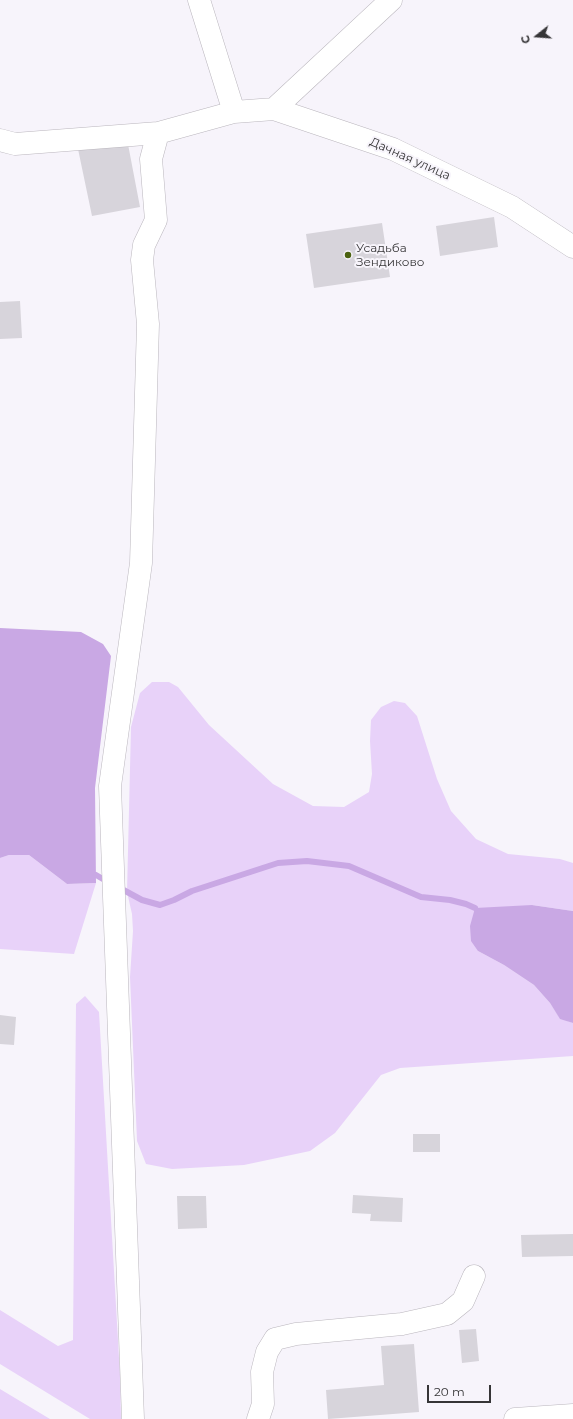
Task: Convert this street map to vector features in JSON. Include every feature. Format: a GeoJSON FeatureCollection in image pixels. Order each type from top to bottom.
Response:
{"type":"FeatureCollection","features":[{"type":"Feature","properties":{"kind":"street"},"geometry":{"type":"LineString","coordinates":[[199,0],[234,112]]}},
{"type":"Feature","properties":{"kind":"street"},"geometry":{"type":"LineString","coordinates":[[274,109],[391,0]]}},
{"type":"Feature","properties":{"kind":"street","name":"Дачная улица"},"geometry":{"type":"LineString","coordinates":[[5,145],[158,133],[234,112],[274,109],[393,149],[512,206],[573,247]]}},
{"type":"Feature","properties":{"kind":"street"},"geometry":{"type":"LineString","coordinates":[[133,1419],[110,786],[141,564],[148,324],[142,260],[144,245],[156,220],[151,159],[158,133]]}},
{"type":"Feature","properties":{"kind":"street"},"geometry":{"type":"LineString","coordinates":[[258,1419],[263,1404],[262,1372],[267,1352],[275,1339],[296,1334],[402,1324],[447,1314],[463,1301],[474,1276]]}},
{"type":"Feature","properties":{"kind":"street"},"geometry":{"type":"LineString","coordinates":[[515,1419],[573,1415]]}},
{"type":"Feature","properties":{"kind":"shaded area"},"geometry":{"type":"Polygon","coordinates":[[[0,628],[81,632],[103,644],[111,656],[95,788],[96,883],[67,884],[29,855],[9,855],[0,858],[0,628]]]}},
{"type":"Feature","properties":{"kind":"shaded area"},"geometry":{"type":"Polygon","coordinates":[[[152,682],[169,682],[178,687],[209,725],[273,784],[313,806],[344,807],[369,792],[372,774],[370,741],[371,720],[381,707],[394,701],[405,703],[417,716],[437,779],[451,811],[476,839],[508,854],[560,859],[573,863],[573,911],[532,905],[478,951],[504,965],[534,985],[550,1003],[560,1018],[573,1023],[573,1056],[400,1068],[381,1075],[335,1133],[310,1151],[244,1165],[172,1169],[146,1164],[137,1141],[130,977],[133,931],[132,914],[127,892],[131,727],[140,693],[152,682]]]}},
{"type":"Feature","properties":{"kind":"shaded area"},"geometry":{"type":"Polygon","coordinates":[[[9,855],[29,855],[67,884],[96,883],[74,954],[0,949],[0,858],[9,855]]]}},
{"type":"Feature","properties":{"kind":"shaded area"},"geometry":{"type":"Polygon","coordinates":[[[532,905],[573,911],[573,1023],[560,1019],[550,1003],[534,985],[504,965],[478,951],[471,941],[470,926],[475,908],[532,905]]]}},
{"type":"Feature","properties":{"kind":"shaded area"},"geometry":{"type":"Polygon","coordinates":[[[85,996],[99,1012],[120,1375],[121,1419],[90,1419],[0,1364],[0,1310],[58,1346],[73,1340],[76,1004],[85,996]]]}},
{"type":"Feature","properties":{"kind":"shaded area"},"geometry":{"type":"Polygon","coordinates":[[[0,1389],[50,1419],[0,1419],[0,1389]]]}},
{"type":"Feature","properties":{"kind":"building"},"geometry":{"type":"Polygon","coordinates":[[[127,139],[140,207],[92,216],[78,149],[127,139]]]}},
{"type":"Feature","properties":{"kind":"building"},"geometry":{"type":"Polygon","coordinates":[[[494,217],[498,247],[440,256],[436,226],[494,217]]]}},
{"type":"Feature","properties":{"kind":"building","name":"Усадьба Зендиково"},"geometry":{"type":"Polygon","coordinates":[[[382,223],[390,277],[314,288],[306,234],[382,223]]]}},
{"type":"Feature","properties":{"kind":"building"},"geometry":{"type":"Polygon","coordinates":[[[20,301],[22,338],[0,339],[0,302],[20,301]]]}},
{"type":"Feature","properties":{"kind":"building"},"geometry":{"type":"Polygon","coordinates":[[[0,1015],[16,1017],[14,1045],[0,1044],[0,1015]]]}},
{"type":"Feature","properties":{"kind":"building"},"geometry":{"type":"Polygon","coordinates":[[[413,1134],[440,1134],[440,1152],[413,1152],[413,1134]]]}},
{"type":"Feature","properties":{"kind":"building"},"geometry":{"type":"Polygon","coordinates":[[[353,1195],[403,1198],[402,1222],[370,1221],[371,1214],[352,1213],[353,1195]]]}},
{"type":"Feature","properties":{"kind":"building"},"geometry":{"type":"Polygon","coordinates":[[[177,1196],[206,1196],[207,1228],[178,1229],[177,1196]]]}},
{"type":"Feature","properties":{"kind":"building"},"geometry":{"type":"Polygon","coordinates":[[[573,1234],[573,1256],[522,1257],[521,1235],[573,1234]]]}},
{"type":"Feature","properties":{"kind":"building"},"geometry":{"type":"Polygon","coordinates":[[[476,1329],[479,1361],[462,1363],[459,1330],[476,1329]]]}},
{"type":"Feature","properties":{"kind":"building"},"geometry":{"type":"Polygon","coordinates":[[[414,1344],[419,1412],[328,1419],[326,1390],[384,1385],[381,1346],[414,1344]]]}},
{"type":"Feature","properties":{"kind":"waterway"},"geometry":{"type":"LineString","coordinates":[[118,887],[142,900],[160,905],[192,891],[278,863],[307,861],[349,866],[421,897],[450,900],[475,908]]}},
{"type":"Feature","properties":{"kind":"waterway"},"geometry":{"type":"LineString","coordinates":[[96,875],[108,882]]}},
{"type":"Feature","properties":{"kind":"place","name":"Усадьба Зендиково"},"geometry":{"type":"Point","coordinates":[348,255]}}]}
